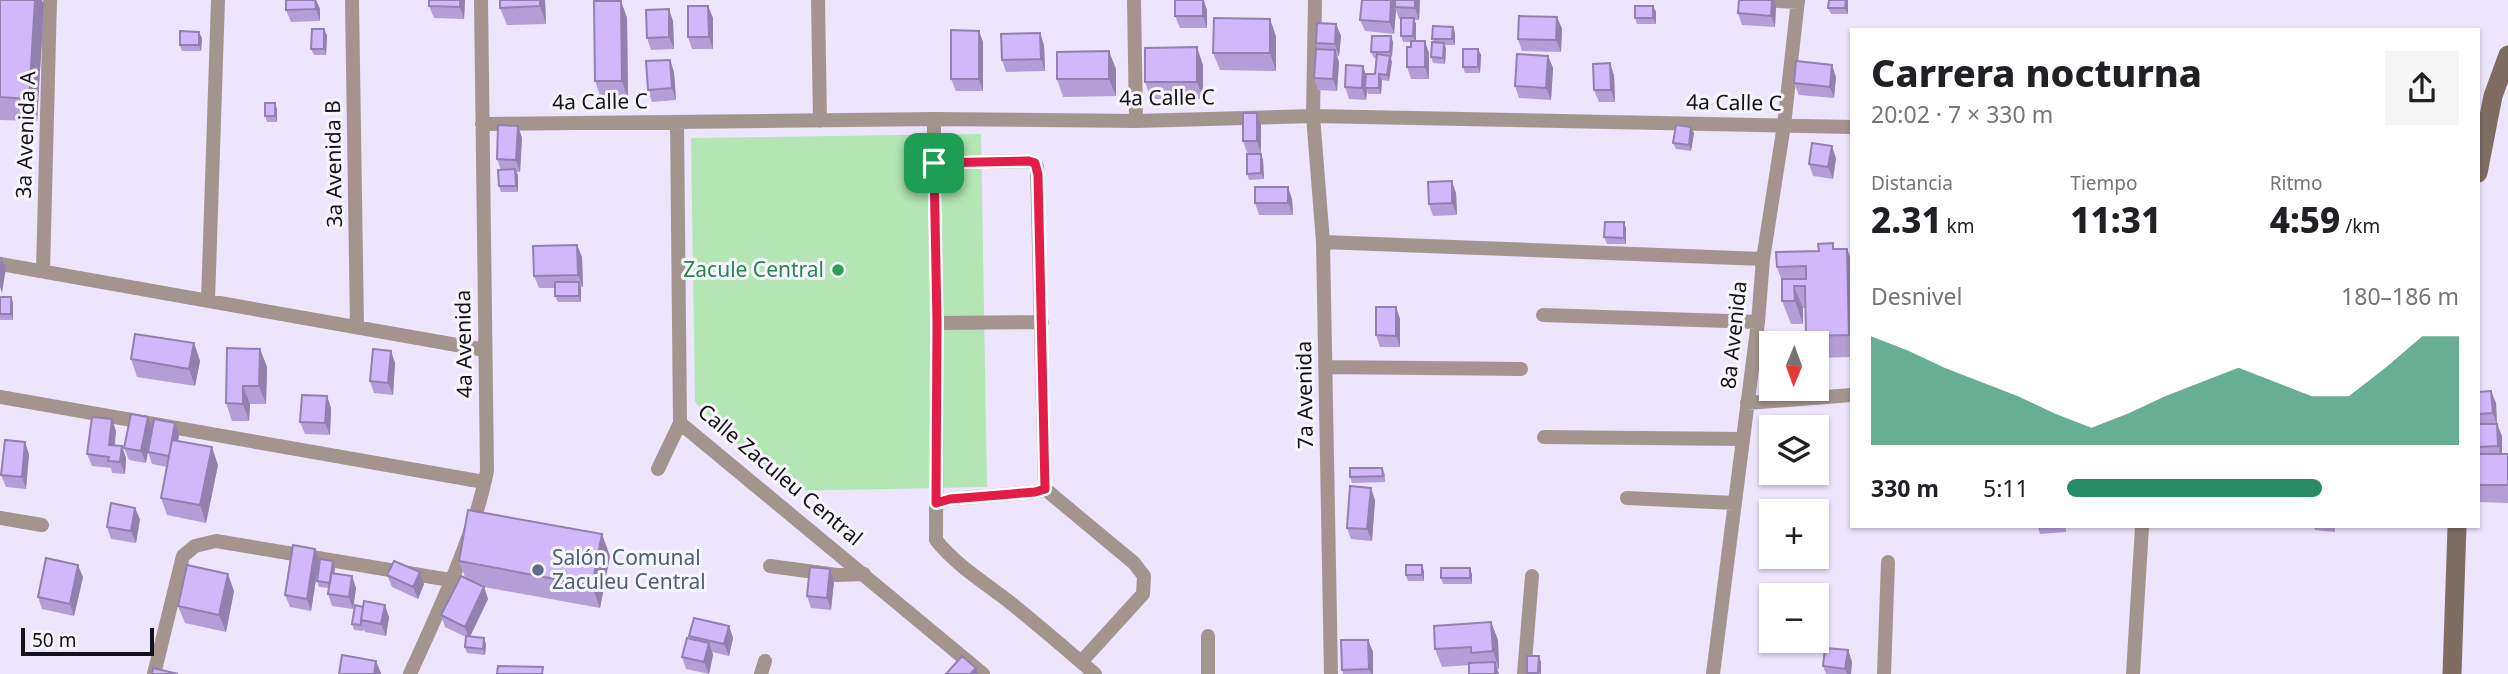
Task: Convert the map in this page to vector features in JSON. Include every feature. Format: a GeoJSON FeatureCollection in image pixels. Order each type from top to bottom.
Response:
{"type":"FeatureCollection","features":[{"type":"Feature","properties":{"kind":"street","name":"3a Avenida A"},"geometry":{"type":"LineString","coordinates":[[43,271],[50,0]]}},
{"type":"Feature","properties":{"kind":"street"},"geometry":{"type":"LineString","coordinates":[[208,300],[218,0]]}},
{"type":"Feature","properties":{"kind":"street","name":"3a Avenida B"},"geometry":{"type":"LineString","coordinates":[[352,0],[357,327]]}},
{"type":"Feature","properties":{"kind":"street","name":"4a Avenida"},"geometry":{"type":"LineString","coordinates":[[410,674],[483,494],[487,471],[481,0]]}},
{"type":"Feature","properties":{"kind":"street"},"geometry":{"type":"LineString","coordinates":[[818,0],[820,121]]}},
{"type":"Feature","properties":{"kind":"street"},"geometry":{"type":"LineString","coordinates":[[1134,0],[1136,121]]}},
{"type":"Feature","properties":{"kind":"street","name":"7a Avenida"},"geometry":{"type":"LineString","coordinates":[[1315,0],[1313,116],[1323,242],[1331,674]]}},
{"type":"Feature","properties":{"kind":"street"},"geometry":{"type":"LineString","coordinates":[[1762,0],[1798,1]]}},
{"type":"Feature","properties":{"kind":"street","name":"8a Avenida"},"geometry":{"type":"LineString","coordinates":[[1713,674],[1758,322],[1763,260],[1784,125],[1798,1]]}},
{"type":"Feature","properties":{"kind":"street"},"geometry":{"type":"LineString","coordinates":[[2480,163],[2493,96],[2508,55]]}},
{"type":"Feature","properties":{"kind":"street","name":"4a Calle C"},"geometry":{"type":"LineString","coordinates":[[482,124],[934,119],[1136,121],[1313,116],[1850,127]]}},
{"type":"Feature","properties":{"kind":"street"},"geometry":{"type":"LineString","coordinates":[[934,119],[936,540],[951,559],[1057,640],[1095,674]]}},
{"type":"Feature","properties":{"kind":"street","name":"Calle Zaculeu Central"},"geometry":{"type":"LineString","coordinates":[[677,122],[680,422],[983,674]]}},
{"type":"Feature","properties":{"kind":"street"},"geometry":{"type":"LineString","coordinates":[[934,163],[1035,163],[1038,175],[1045,489],[1134,563],[1144,576],[1143,594],[1081,662]]}},
{"type":"Feature","properties":{"kind":"street"},"geometry":{"type":"LineString","coordinates":[[1323,242],[1763,260]]}},
{"type":"Feature","properties":{"kind":"street"},"geometry":{"type":"LineString","coordinates":[[0,264],[485,350]]}},
{"type":"Feature","properties":{"kind":"street"},"geometry":{"type":"LineString","coordinates":[[1543,315],[1758,322]]}},
{"type":"Feature","properties":{"kind":"street"},"geometry":{"type":"LineString","coordinates":[[937,323],[1042,322]]}},
{"type":"Feature","properties":{"kind":"street"},"geometry":{"type":"LineString","coordinates":[[1325,367],[1521,369]]}},
{"type":"Feature","properties":{"kind":"street"},"geometry":{"type":"LineString","coordinates":[[1747,403],[1850,395]]}},
{"type":"Feature","properties":{"kind":"street"},"geometry":{"type":"LineString","coordinates":[[0,397],[484,482]]}},
{"type":"Feature","properties":{"kind":"street"},"geometry":{"type":"LineString","coordinates":[[658,468],[680,422]]}},
{"type":"Feature","properties":{"kind":"street"},"geometry":{"type":"LineString","coordinates":[[1544,437],[1742,439]]}},
{"type":"Feature","properties":{"kind":"street"},"geometry":{"type":"LineString","coordinates":[[936,503],[950,499],[1045,489]]}},
{"type":"Feature","properties":{"kind":"street"},"geometry":{"type":"LineString","coordinates":[[1627,498],[1734,503]]}},
{"type":"Feature","properties":{"kind":"street"},"geometry":{"type":"LineString","coordinates":[[0,518],[42,525]]}},
{"type":"Feature","properties":{"kind":"street"},"geometry":{"type":"LineString","coordinates":[[2133,674],[2142,528]]}},
{"type":"Feature","properties":{"kind":"street"},"geometry":{"type":"LineString","coordinates":[[2452,674],[2457,528]]}},
{"type":"Feature","properties":{"kind":"street"},"geometry":{"type":"LineString","coordinates":[[155,674],[183,556],[195,546],[216,541],[450,580]]}},
{"type":"Feature","properties":{"kind":"street"},"geometry":{"type":"LineString","coordinates":[[1884,674],[1888,562]]}},
{"type":"Feature","properties":{"kind":"street"},"geometry":{"type":"LineString","coordinates":[[770,566],[837,575],[864,574]]}},
{"type":"Feature","properties":{"kind":"street"},"geometry":{"type":"LineString","coordinates":[[1524,674],[1532,576]]}},
{"type":"Feature","properties":{"kind":"street"},"geometry":{"type":"LineString","coordinates":[[1208,636],[1208,674]]}},
{"type":"Feature","properties":{"kind":"green space","name":"Zacule Central"},"geometry":{"type":"Polygon","coordinates":[[[981,134],[987,487],[785,491],[695,402],[691,138],[981,134]]]}},
{"type":"Feature","properties":{"kind":"building"},"geometry":{"type":"Polygon","coordinates":[[[0,0],[35,0],[29,99],[0,97],[0,0]]]}},
{"type":"Feature","properties":{"kind":"building"},"geometry":{"type":"Polygon","coordinates":[[[286,0],[315,0],[316,9],[286,10],[286,0]]]}},
{"type":"Feature","properties":{"kind":"building"},"geometry":{"type":"Polygon","coordinates":[[[429,0],[460,0],[460,7],[429,6],[429,0]]]}},
{"type":"Feature","properties":{"kind":"building"},"geometry":{"type":"Polygon","coordinates":[[[500,0],[540,0],[540,6],[500,8],[500,0]]]}},
{"type":"Feature","properties":{"kind":"building"},"geometry":{"type":"Polygon","coordinates":[[[1175,0],[1203,0],[1203,16],[1175,16],[1175,0]]]}},
{"type":"Feature","properties":{"kind":"building"},"geometry":{"type":"Polygon","coordinates":[[[1362,0],[1391,0],[1390,22],[1360,20],[1362,0]]]}},
{"type":"Feature","properties":{"kind":"building"},"geometry":{"type":"Polygon","coordinates":[[[1395,0],[1415,0],[1415,8],[1395,7],[1395,0]]]}},
{"type":"Feature","properties":{"kind":"building"},"geometry":{"type":"Polygon","coordinates":[[[1739,0],[1772,0],[1771,16],[1738,13],[1739,0]]]}},
{"type":"Feature","properties":{"kind":"building"},"geometry":{"type":"Polygon","coordinates":[[[1829,0],[1846,0],[1845,8],[1828,8],[1829,0]]]}},
{"type":"Feature","properties":{"kind":"building"},"geometry":{"type":"Polygon","coordinates":[[[594,1],[621,1],[622,81],[595,81],[594,1]]]}},
{"type":"Feature","properties":{"kind":"building"},"geometry":{"type":"Polygon","coordinates":[[[688,6],[708,6],[709,37],[688,37],[688,6]]]}},
{"type":"Feature","properties":{"kind":"building"},"geometry":{"type":"Polygon","coordinates":[[[1635,6],[1653,6],[1653,18],[1635,18],[1635,6]]]}},
{"type":"Feature","properties":{"kind":"building"},"geometry":{"type":"Polygon","coordinates":[[[669,9],[669,37],[647,38],[646,10],[669,9]]]}},
{"type":"Feature","properties":{"kind":"building"},"geometry":{"type":"Polygon","coordinates":[[[1519,16],[1557,17],[1556,40],[1518,39],[1519,16]]]}},
{"type":"Feature","properties":{"kind":"building"},"geometry":{"type":"Polygon","coordinates":[[[1214,18],[1270,19],[1270,53],[1213,53],[1214,18]]]}},
{"type":"Feature","properties":{"kind":"building"},"geometry":{"type":"Polygon","coordinates":[[[1401,18],[1414,18],[1413,36],[1401,36],[1401,18]]]}},
{"type":"Feature","properties":{"kind":"building"},"geometry":{"type":"Polygon","coordinates":[[[1317,23],[1336,24],[1335,44],[1316,43],[1317,23]]]}},
{"type":"Feature","properties":{"kind":"building"},"geometry":{"type":"Polygon","coordinates":[[[1433,26],[1453,27],[1452,39],[1432,39],[1433,26]]]}},
{"type":"Feature","properties":{"kind":"building"},"geometry":{"type":"Polygon","coordinates":[[[312,29],[324,29],[324,49],[311,49],[312,29]]]}},
{"type":"Feature","properties":{"kind":"building"},"geometry":{"type":"Polygon","coordinates":[[[951,30],[979,31],[979,79],[951,79],[951,30]]]}},
{"type":"Feature","properties":{"kind":"building"},"geometry":{"type":"Polygon","coordinates":[[[180,31],[199,32],[199,45],[180,45],[180,31]]]}},
{"type":"Feature","properties":{"kind":"building"},"geometry":{"type":"Polygon","coordinates":[[[1040,33],[1041,59],[1002,60],[1001,34],[1040,33]]]}},
{"type":"Feature","properties":{"kind":"building"},"geometry":{"type":"Polygon","coordinates":[[[1372,36],[1391,36],[1390,52],[1371,52],[1372,36]]]}},
{"type":"Feature","properties":{"kind":"building"},"geometry":{"type":"Polygon","coordinates":[[[1411,41],[1425,41],[1425,67],[1407,67],[1407,47],[1411,47],[1411,41]]]}},
{"type":"Feature","properties":{"kind":"building"},"geometry":{"type":"Polygon","coordinates":[[[1432,42],[1444,43],[1443,58],[1431,57],[1432,42]]]}},
{"type":"Feature","properties":{"kind":"building"},"geometry":{"type":"Polygon","coordinates":[[[1197,47],[1197,82],[1145,82],[1145,48],[1197,47]]]}},
{"type":"Feature","properties":{"kind":"building"},"geometry":{"type":"Polygon","coordinates":[[[1316,49],[1335,50],[1333,79],[1314,78],[1316,49]]]}},
{"type":"Feature","properties":{"kind":"building"},"geometry":{"type":"Polygon","coordinates":[[[1463,49],[1478,49],[1478,67],[1463,67],[1463,49]]]}},
{"type":"Feature","properties":{"kind":"building"},"geometry":{"type":"Polygon","coordinates":[[[1109,51],[1109,79],[1057,79],[1057,52],[1109,51]]]}},
{"type":"Feature","properties":{"kind":"building"},"geometry":{"type":"Polygon","coordinates":[[[1377,54],[1390,56],[1387,75],[1379,74],[1379,88],[1365,88],[1366,74],[1375,74],[1377,54]]]}},
{"type":"Feature","properties":{"kind":"building"},"geometry":{"type":"Polygon","coordinates":[[[1517,54],[1548,56],[1546,88],[1515,86],[1517,54]]]}},
{"type":"Feature","properties":{"kind":"building"},"geometry":{"type":"Polygon","coordinates":[[[670,60],[672,88],[648,90],[646,61],[670,60]]]}},
{"type":"Feature","properties":{"kind":"building"},"geometry":{"type":"Polygon","coordinates":[[[1796,61],[1832,65],[1830,87],[1794,83],[1796,61]]]}},
{"type":"Feature","properties":{"kind":"building"},"geometry":{"type":"Polygon","coordinates":[[[1610,63],[1611,90],[1594,90],[1593,64],[1610,63]]]}},
{"type":"Feature","properties":{"kind":"building"},"geometry":{"type":"Polygon","coordinates":[[[1346,65],[1363,66],[1362,88],[1345,87],[1346,65]]]}},
{"type":"Feature","properties":{"kind":"building"},"geometry":{"type":"Polygon","coordinates":[[[265,103],[275,103],[275,116],[265,116],[265,103]]]}},
{"type":"Feature","properties":{"kind":"building"},"geometry":{"type":"Polygon","coordinates":[[[1243,113],[1257,113],[1257,141],[1243,141],[1243,113]]]}},
{"type":"Feature","properties":{"kind":"building"},"geometry":{"type":"Polygon","coordinates":[[[498,125],[518,126],[516,160],[497,159],[498,125]]]}},
{"type":"Feature","properties":{"kind":"building"},"geometry":{"type":"Polygon","coordinates":[[[1676,125],[1691,127],[1689,145],[1673,143],[1676,125]]]}},
{"type":"Feature","properties":{"kind":"building"},"geometry":{"type":"Polygon","coordinates":[[[1812,143],[1832,146],[1828,167],[1809,164],[1812,143]]]}},
{"type":"Feature","properties":{"kind":"building"},"geometry":{"type":"Polygon","coordinates":[[[1247,154],[1261,154],[1261,173],[1247,174],[1247,154]]]}},
{"type":"Feature","properties":{"kind":"building"},"geometry":{"type":"Polygon","coordinates":[[[515,169],[516,186],[499,186],[498,170],[515,169]]]}},
{"type":"Feature","properties":{"kind":"building"},"geometry":{"type":"Polygon","coordinates":[[[1452,181],[1452,203],[1429,204],[1428,182],[1452,181]]]}},
{"type":"Feature","properties":{"kind":"building"},"geometry":{"type":"Polygon","coordinates":[[[1255,187],[1288,187],[1288,203],[1255,203],[1255,187]]]}},
{"type":"Feature","properties":{"kind":"building"},"geometry":{"type":"Polygon","coordinates":[[[1605,222],[1624,222],[1624,238],[1604,237],[1605,222]]]}},
{"type":"Feature","properties":{"kind":"building"},"geometry":{"type":"Polygon","coordinates":[[[1833,243],[1833,249],[1847,249],[1849,335],[1829,335],[1829,331],[1806,331],[1805,286],[1794,286],[1795,301],[1782,301],[1782,279],[1806,279],[1806,266],[1777,267],[1776,252],[1819,251],[1818,244],[1833,243]]]}},
{"type":"Feature","properties":{"kind":"building"},"geometry":{"type":"Polygon","coordinates":[[[577,245],[578,275],[534,276],[533,246],[577,245]]]}},
{"type":"Feature","properties":{"kind":"building"},"geometry":{"type":"Polygon","coordinates":[[[555,282],[579,282],[579,296],[555,296],[555,282]]]}},
{"type":"Feature","properties":{"kind":"building"},"geometry":{"type":"Polygon","coordinates":[[[0,297],[11,297],[11,314],[0,314],[0,297]]]}},
{"type":"Feature","properties":{"kind":"building"},"geometry":{"type":"Polygon","coordinates":[[[1376,307],[1396,307],[1396,336],[1376,335],[1376,307]]]}},
{"type":"Feature","properties":{"kind":"building"},"geometry":{"type":"Polygon","coordinates":[[[135,334],[194,343],[189,369],[131,359],[135,334]]]}},
{"type":"Feature","properties":{"kind":"building"},"geometry":{"type":"Polygon","coordinates":[[[227,348],[260,349],[259,386],[243,386],[243,404],[226,403],[227,348]]]}},
{"type":"Feature","properties":{"kind":"building"},"geometry":{"type":"Polygon","coordinates":[[[373,349],[391,351],[388,383],[370,381],[373,349]]]}},
{"type":"Feature","properties":{"kind":"building"},"geometry":{"type":"Polygon","coordinates":[[[2491,391],[2493,413],[2480,414],[2480,392],[2491,391]]]}},
{"type":"Feature","properties":{"kind":"building"},"geometry":{"type":"Polygon","coordinates":[[[302,395],[327,396],[325,423],[300,422],[302,395]]]}},
{"type":"Feature","properties":{"kind":"building"},"geometry":{"type":"Polygon","coordinates":[[[131,414],[148,417],[141,451],[124,448],[131,414]]]}},
{"type":"Feature","properties":{"kind":"building"},"geometry":{"type":"Polygon","coordinates":[[[92,417],[112,419],[109,445],[122,446],[120,462],[108,461],[109,457],[87,454],[92,417]]]}},
{"type":"Feature","properties":{"kind":"building"},"geometry":{"type":"Polygon","coordinates":[[[154,419],[175,423],[169,456],[148,452],[154,419]]]}},
{"type":"Feature","properties":{"kind":"building"},"geometry":{"type":"Polygon","coordinates":[[[2480,424],[2497,424],[2498,446],[2480,447],[2480,424]]]}},
{"type":"Feature","properties":{"kind":"building"},"geometry":{"type":"Polygon","coordinates":[[[5,440],[25,442],[22,477],[1,475],[5,440]]]}},
{"type":"Feature","properties":{"kind":"building"},"geometry":{"type":"Polygon","coordinates":[[[172,440],[212,447],[200,505],[161,498],[172,440]]]}},
{"type":"Feature","properties":{"kind":"building"},"geometry":{"type":"Polygon","coordinates":[[[2480,454],[2508,454],[2508,485],[2480,485],[2480,454]]]}},
{"type":"Feature","properties":{"kind":"building"},"geometry":{"type":"Polygon","coordinates":[[[1350,468],[1382,468],[1383,476],[1350,477],[1350,468]]]}},
{"type":"Feature","properties":{"kind":"building"},"geometry":{"type":"Polygon","coordinates":[[[1350,486],[1371,488],[1367,529],[1347,528],[1350,486]]]}},
{"type":"Feature","properties":{"kind":"building"},"geometry":{"type":"Polygon","coordinates":[[[111,503],[135,508],[131,531],[107,527],[111,503]]]}},
{"type":"Feature","properties":{"kind":"building"},"geometry":{"type":"Polygon","coordinates":[[[468,510],[602,534],[592,586],[459,561],[468,510]]]}},
{"type":"Feature","properties":{"kind":"building"},"geometry":{"type":"Polygon","coordinates":[[[293,545],[315,549],[307,599],[285,595],[293,545]]]}},
{"type":"Feature","properties":{"kind":"building"},"geometry":{"type":"Polygon","coordinates":[[[46,558],[78,565],[70,604],[38,597],[46,558]]]}},
{"type":"Feature","properties":{"kind":"building"},"geometry":{"type":"Polygon","coordinates":[[[320,559],[333,561],[330,583],[317,581],[320,559]]]}},
{"type":"Feature","properties":{"kind":"building"},"geometry":{"type":"Polygon","coordinates":[[[394,561],[420,572],[413,587],[387,575],[394,561]]]}},
{"type":"Feature","properties":{"kind":"building"},"geometry":{"type":"Polygon","coordinates":[[[187,565],[228,574],[219,615],[178,606],[187,565]]]}},
{"type":"Feature","properties":{"kind":"building"},"geometry":{"type":"Polygon","coordinates":[[[1406,565],[1422,565],[1422,575],[1406,575],[1406,565]]]}},
{"type":"Feature","properties":{"kind":"building"},"geometry":{"type":"Polygon","coordinates":[[[810,567],[830,569],[827,598],[807,596],[810,567]]]}},
{"type":"Feature","properties":{"kind":"building"},"geometry":{"type":"Polygon","coordinates":[[[1441,568],[1470,568],[1470,578],[1441,578],[1441,568]]]}},
{"type":"Feature","properties":{"kind":"building"},"geometry":{"type":"Polygon","coordinates":[[[331,573],[352,576],[349,597],[328,594],[331,573]]]}},
{"type":"Feature","properties":{"kind":"building"},"geometry":{"type":"Polygon","coordinates":[[[461,576],[484,587],[465,627],[441,615],[461,576]]]}},
{"type":"Feature","properties":{"kind":"building"},"geometry":{"type":"Polygon","coordinates":[[[364,601],[385,605],[381,624],[361,620],[364,601]]]}},
{"type":"Feature","properties":{"kind":"building"},"geometry":{"type":"Polygon","coordinates":[[[355,605],[363,607],[361,625],[352,624],[355,605]]]}},
{"type":"Feature","properties":{"kind":"building"},"geometry":{"type":"Polygon","coordinates":[[[694,618],[729,626],[724,644],[689,636],[694,618]]]}},
{"type":"Feature","properties":{"kind":"building"},"geometry":{"type":"Polygon","coordinates":[[[1491,622],[1493,651],[1471,653],[1471,647],[1435,649],[1434,626],[1491,622]]]}},
{"type":"Feature","properties":{"kind":"building"},"geometry":{"type":"Polygon","coordinates":[[[466,636],[484,638],[483,649],[465,647],[466,636]]]}},
{"type":"Feature","properties":{"kind":"building"},"geometry":{"type":"Polygon","coordinates":[[[687,638],[709,643],[704,662],[682,657],[687,638]]]}},
{"type":"Feature","properties":{"kind":"building"},"geometry":{"type":"Polygon","coordinates":[[[1341,640],[1368,640],[1369,669],[1342,670],[1341,640]]]}},
{"type":"Feature","properties":{"kind":"building"},"geometry":{"type":"Polygon","coordinates":[[[1829,648],[1848,650],[1845,669],[1823,666],[1824,653],[1829,653],[1829,648]]]}},
{"type":"Feature","properties":{"kind":"building"},"geometry":{"type":"Polygon","coordinates":[[[342,655],[376,661],[374,674],[339,674],[342,655]]]}},
{"type":"Feature","properties":{"kind":"building"},"geometry":{"type":"Polygon","coordinates":[[[962,656],[976,668],[970,674],[946,674],[962,656]]]}},
{"type":"Feature","properties":{"kind":"building"},"geometry":{"type":"Polygon","coordinates":[[[1527,656],[1539,656],[1538,673],[1527,673],[1527,656]]]}},
{"type":"Feature","properties":{"kind":"building"},"geometry":{"type":"Polygon","coordinates":[[[1495,662],[1495,674],[1469,674],[1469,663],[1495,662]]]}},
{"type":"Feature","properties":{"kind":"building"},"geometry":{"type":"Polygon","coordinates":[[[498,666],[543,667],[542,674],[497,674],[498,666]]]}},
{"type":"Feature","properties":{"kind":"building"},"geometry":{"type":"Polygon","coordinates":[[[153,668],[178,674],[152,674],[153,668]]]}},
{"type":"Feature","properties":{"kind":"place","name":"Zacule Central"},"geometry":{"type":"Point","coordinates":[838,270]}},
{"type":"Feature","properties":{"kind":"place","name":"Salón Comunal Zaculeu Central"},"geometry":{"type":"Point","coordinates":[538,570]}},
{"type":"Feature","properties":{"kind":"route"},"geometry":{"type":"LineString","coordinates":[[1029,161],[1037,167],[1045,489],[950,499],[936,503],[934,163],[1029,161]]}}]}
